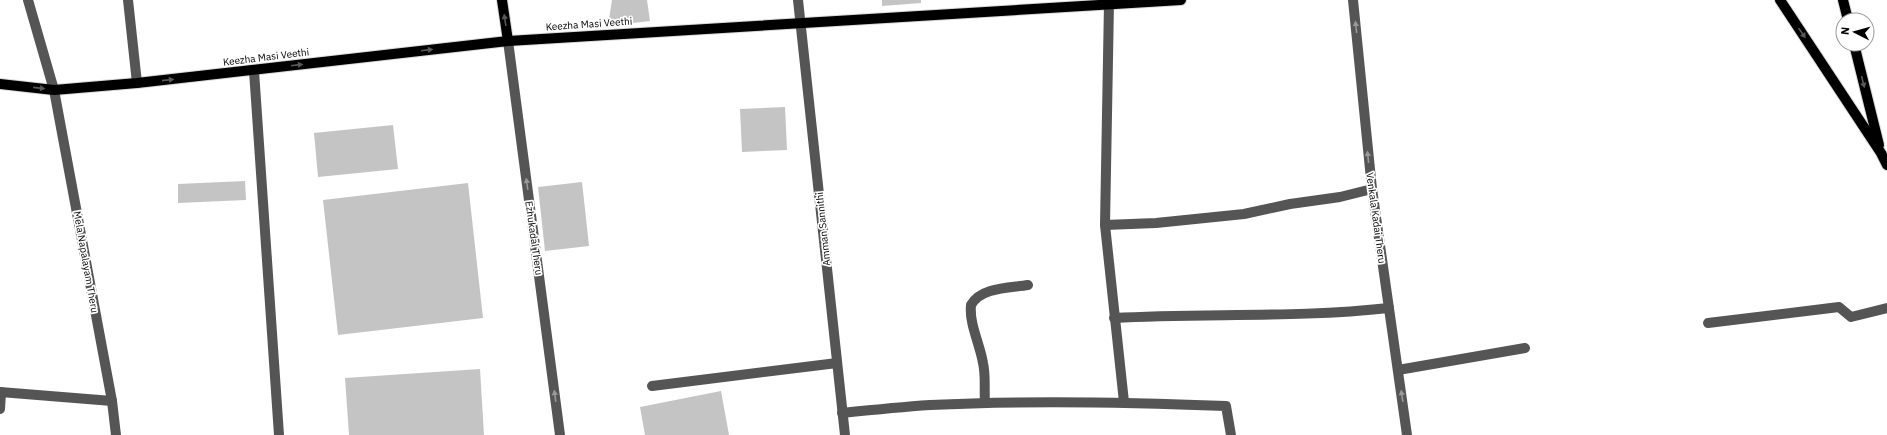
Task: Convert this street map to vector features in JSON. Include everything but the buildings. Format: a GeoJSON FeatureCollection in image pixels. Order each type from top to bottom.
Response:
{"type":"FeatureCollection","features":[{"type":"Feature","properties":{"kind":"main road"},"geometry":{"type":"LineString","coordinates":[[502,0],[508,41]]}},
{"type":"Feature","properties":{"kind":"main road","name":"Keezha Masi Veethi"},"geometry":{"type":"LineString","coordinates":[[0,84],[54,90],[254,71],[508,41],[1109,3],[1181,0]]}},
{"type":"Feature","properties":{"kind":"main road"},"geometry":{"type":"LineString","coordinates":[[1780,0],[1881,153],[1887,165]]}},
{"type":"Feature","properties":{"kind":"main road"},"geometry":{"type":"LineString","coordinates":[[1843,0],[1846,12]]}},
{"type":"Feature","properties":{"kind":"main road"},"geometry":{"type":"LineString","coordinates":[[1856,52],[1881,153]]}},
{"type":"Feature","properties":{"kind":"street","name":"Mela Napalayam Theru"},"geometry":{"type":"LineString","coordinates":[[28,0],[54,90],[112,401],[116,435]]}},
{"type":"Feature","properties":{"kind":"street"},"geometry":{"type":"LineString","coordinates":[[128,0],[137,83]]}},
{"type":"Feature","properties":{"kind":"street","name":"Amman Sannithi"},"geometry":{"type":"LineString","coordinates":[[798,0],[845,435]]}},
{"type":"Feature","properties":{"kind":"street","name":"Venkala Kadai Theru"},"geometry":{"type":"LineString","coordinates":[[1353,0],[1372,189],[1408,435]]}},
{"type":"Feature","properties":{"kind":"street"},"geometry":{"type":"LineString","coordinates":[[1109,3],[1105,225],[1124,402]]}},
{"type":"Feature","properties":{"kind":"street","name":"Ezhukadal Theru"},"geometry":{"type":"LineString","coordinates":[[508,41],[560,435]]}},
{"type":"Feature","properties":{"kind":"street"},"geometry":{"type":"LineString","coordinates":[[254,71],[279,435]]}},
{"type":"Feature","properties":{"kind":"street"},"geometry":{"type":"LineString","coordinates":[[1105,225],[1156,223],[1244,214],[1290,204],[1340,197],[1372,189]]}},
{"type":"Feature","properties":{"kind":"street"},"geometry":{"type":"LineString","coordinates":[[985,403],[984,365],[979,342],[971,320],[971,305],[980,295],[992,291],[1028,285]]}},
{"type":"Feature","properties":{"kind":"street"},"geometry":{"type":"LineString","coordinates":[[1708,324],[1839,307],[1851,317],[1887,308]]}},
{"type":"Feature","properties":{"kind":"street"},"geometry":{"type":"LineString","coordinates":[[1114,318],[1173,315],[1348,312],[1389,308]]}},
{"type":"Feature","properties":{"kind":"street"},"geometry":{"type":"LineString","coordinates":[[1398,370],[1525,348]]}},
{"type":"Feature","properties":{"kind":"street"},"geometry":{"type":"LineString","coordinates":[[652,386],[837,363]]}},
{"type":"Feature","properties":{"kind":"street"},"geometry":{"type":"LineString","coordinates":[[0,409],[0,392],[112,401]]}},
{"type":"Feature","properties":{"kind":"street"},"geometry":{"type":"LineString","coordinates":[[842,413],[928,405],[985,403],[1124,402],[1226,406],[1231,435]]}}]}
